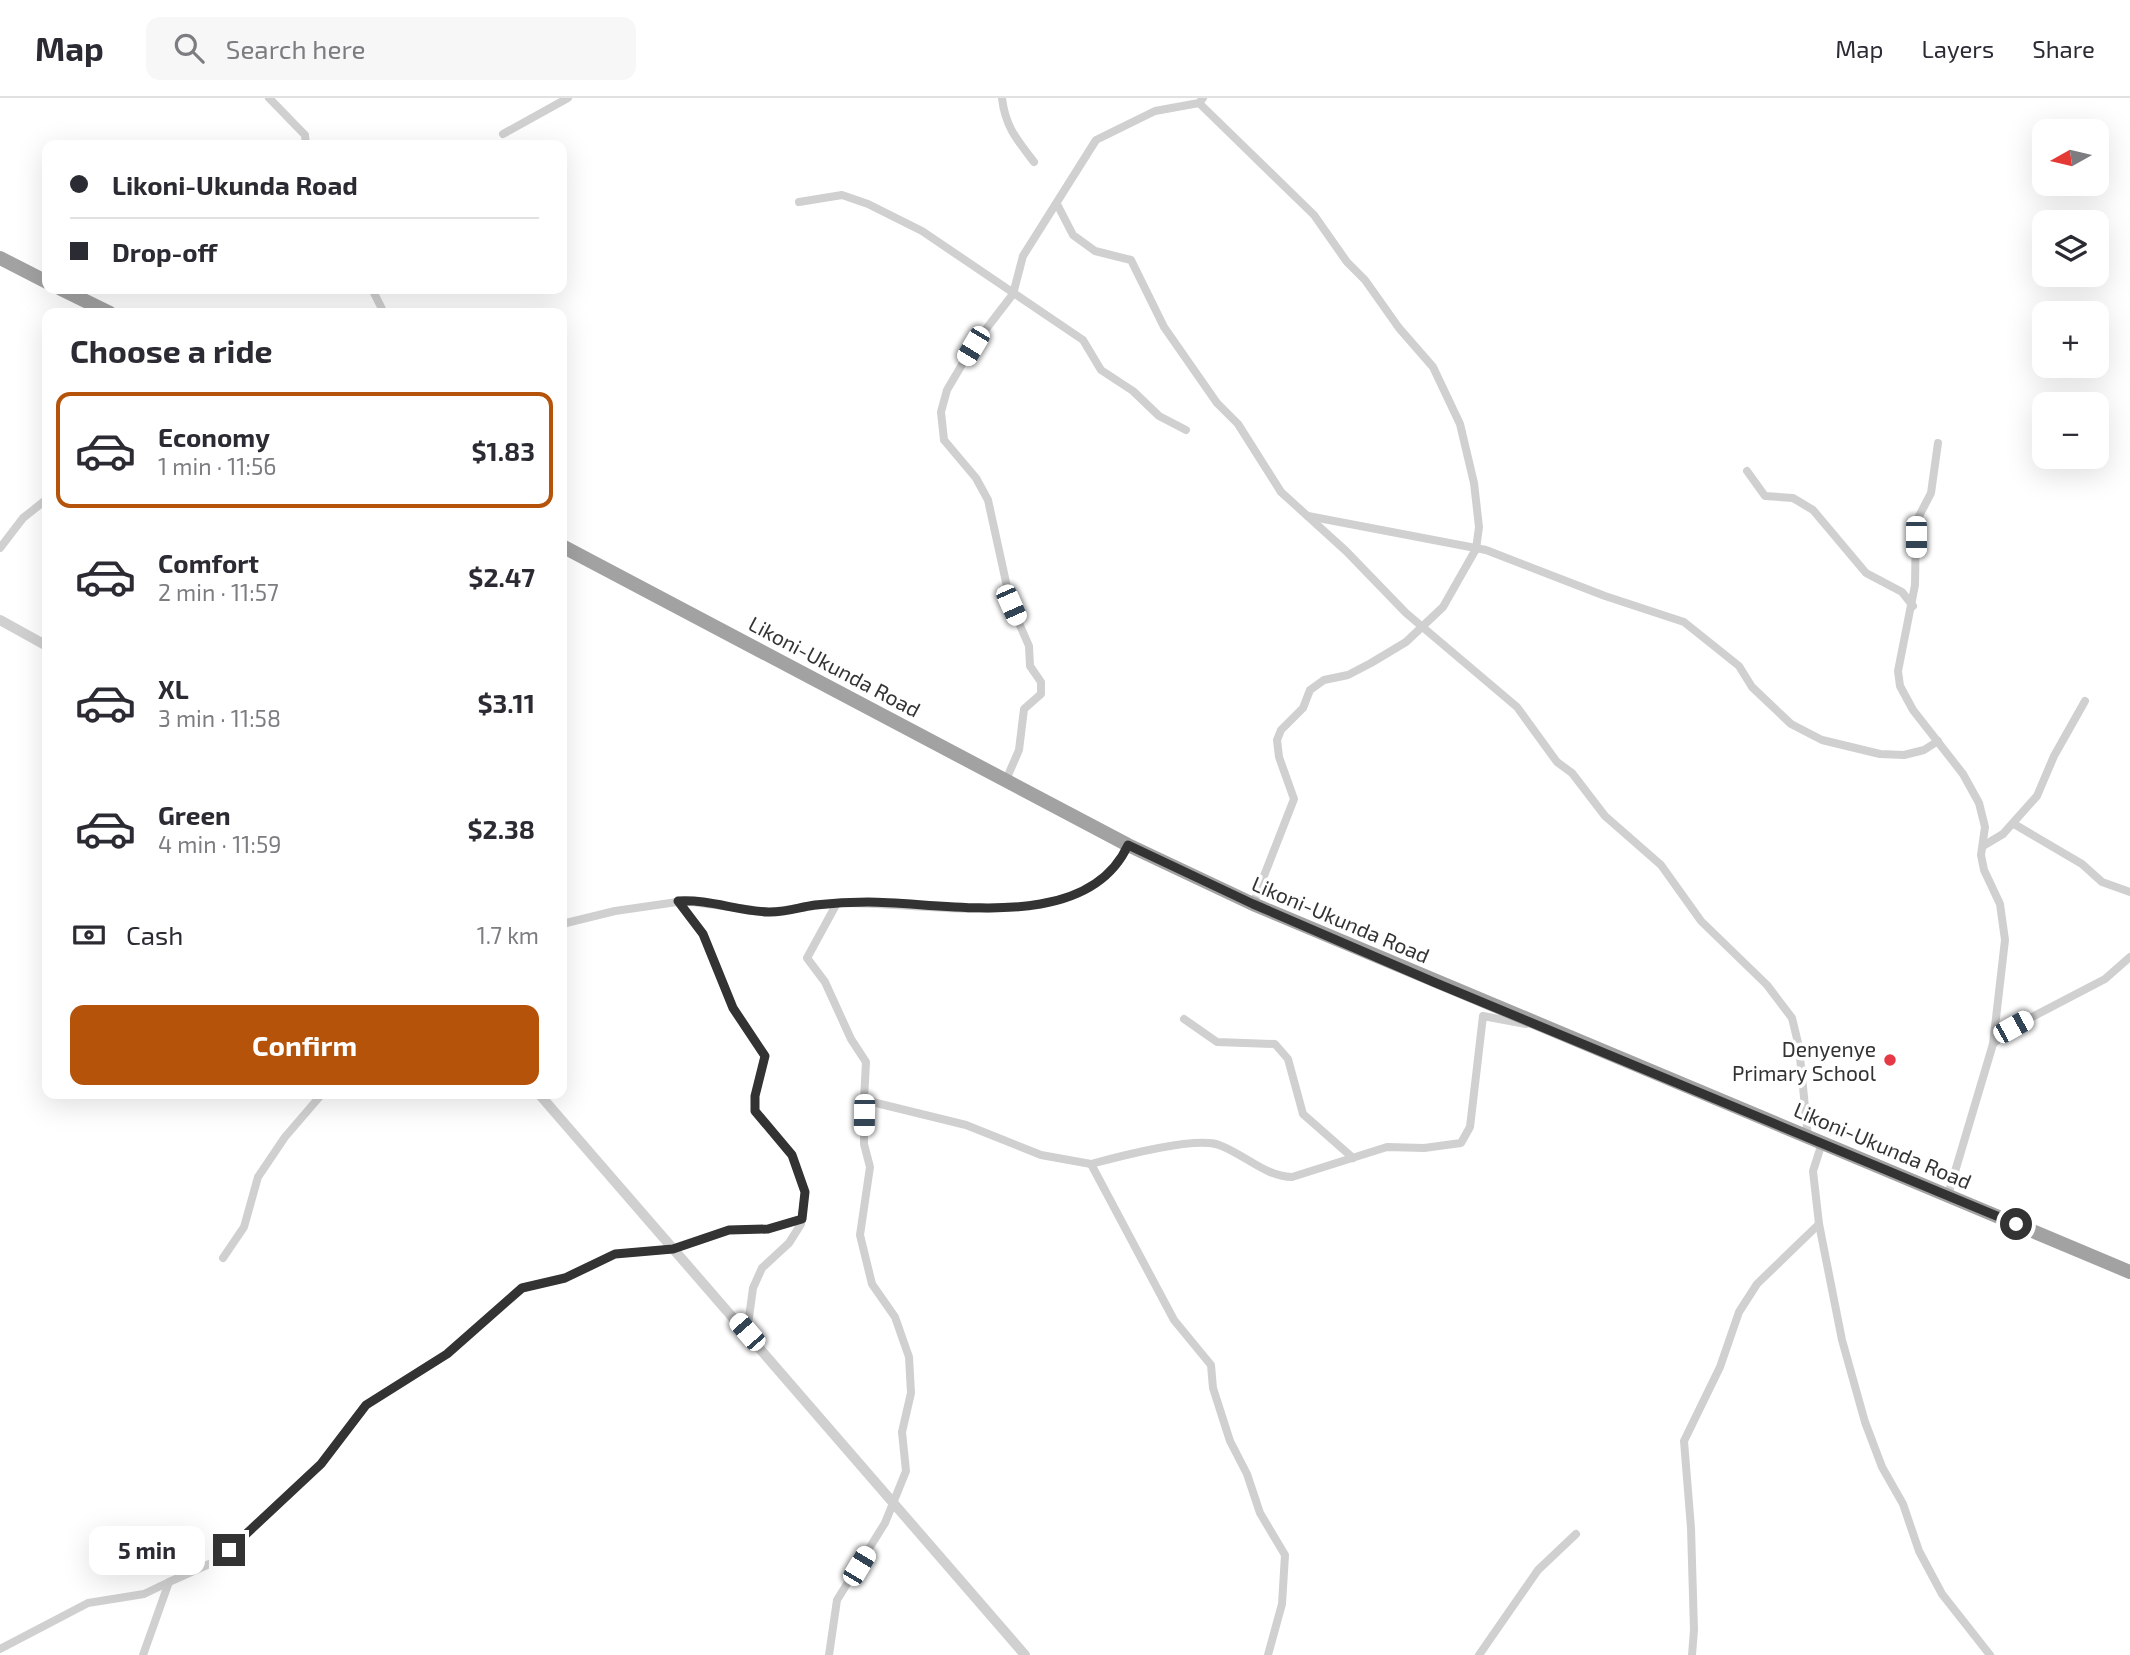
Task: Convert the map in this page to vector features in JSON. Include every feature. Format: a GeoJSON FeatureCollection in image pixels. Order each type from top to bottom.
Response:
{"type":"FeatureCollection","features":[{"type":"Feature","properties":{"kind":"highway"},"geometry":{"type":"LineString","coordinates":[[0,258],[42,279]]}},
{"type":"Feature","properties":{"kind":"highway"},"geometry":{"type":"LineString","coordinates":[[71,294],[100,308]]}},
{"type":"Feature","properties":{"kind":"highway","name":"Likoni-Ukunda Road"},"geometry":{"type":"LineString","coordinates":[[567,549],[1128,845],[1253,904],[2130,1272]]}},
{"type":"Feature","properties":{"kind":"street"},"geometry":{"type":"LineString","coordinates":[[269,98],[305,135],[306,140]]}},
{"type":"Feature","properties":{"kind":"street"},"geometry":{"type":"LineString","coordinates":[[503,134],[568,98]]}},
{"type":"Feature","properties":{"kind":"street"},"geometry":{"type":"LineString","coordinates":[[1002,98],[1004,115],[1012,135],[1034,162]]}},
{"type":"Feature","properties":{"kind":"street"},"geometry":{"type":"LineString","coordinates":[[1006,780],[1019,750],[1024,709],[1041,694],[1041,682],[1030,666],[1029,646],[1011,605],[989,500],[976,478],[944,440],[941,412],[947,390],[973,346],[1013,294],[1023,256],[1096,140],[1155,111],[1198,100],[1314,215],[1347,262],[1366,280],[1399,328],[1433,367],[1460,424],[1467,449],[1479,527],[1476,549],[1443,607],[1423,629],[1371,663],[1348,674],[1324,680],[1310,690],[1303,708],[1281,730],[1277,740],[1279,757],[1294,799],[1253,904]]}},
{"type":"Feature","properties":{"kind":"street"},"geometry":{"type":"LineString","coordinates":[[799,202],[842,195],[868,204],[922,231],[1083,340],[1101,370],[1133,391],[1159,416],[1186,430]]}},
{"type":"Feature","properties":{"kind":"street"},"geometry":{"type":"LineString","coordinates":[[1057,204],[1073,235],[1095,251],[1131,260],[1164,327],[1217,403],[1238,424],[1281,492],[1423,629],[1517,707],[1557,762],[1572,773],[1605,816],[1661,865],[1701,921],[1768,985],[1792,1018],[1815,1140],[1813,1171],[1819,1224],[1842,1340],[1865,1422],[1882,1467],[1903,1504],[1919,1551],[1942,1594],[1990,1655]]}},
{"type":"Feature","properties":{"kind":"street"},"geometry":{"type":"LineString","coordinates":[[1938,443],[1931,493],[1916,522],[1913,606],[1898,671],[1900,686],[1913,710],[1964,775],[1979,803],[1985,827],[1984,870],[2000,904],[2005,940],[1993,1044],[1948,1195]]}},
{"type":"Feature","properties":{"kind":"street"},"geometry":{"type":"LineString","coordinates":[[1747,471],[1765,496],[1793,498],[1813,510],[1866,573],[1902,592],[1913,606]]}},
{"type":"Feature","properties":{"kind":"street"},"geometry":{"type":"LineString","coordinates":[[0,548],[23,518],[42,503]]}},
{"type":"Feature","properties":{"kind":"street"},"geometry":{"type":"LineString","coordinates":[[1307,516],[1476,549],[1684,622],[1739,666],[1752,687],[1791,724],[1822,740],[1880,754],[1904,755],[1924,750],[1938,741]]}},
{"type":"Feature","properties":{"kind":"street"},"geometry":{"type":"LineString","coordinates":[[0,620],[42,643]]}},
{"type":"Feature","properties":{"kind":"street"},"geometry":{"type":"LineString","coordinates":[[1983,846],[2014,824],[2037,796],[2054,756],[2085,701]]}},
{"type":"Feature","properties":{"kind":"street"},"geometry":{"type":"LineString","coordinates":[[2014,824],[2082,864],[2102,882],[2130,892]]}},
{"type":"Feature","properties":{"kind":"street"},"geometry":{"type":"LineString","coordinates":[[567,923],[615,911],[678,901],[702,901],[769,912],[837,903],[871,902],[946,909],[1049,903],[1099,882],[1113,869],[1128,845]]}},
{"type":"Feature","properties":{"kind":"street"},"geometry":{"type":"LineString","coordinates":[[678,901],[703,934],[733,1008],[765,1056],[755,1096],[755,1111],[792,1155],[805,1192],[802,1219],[789,1243],[762,1268],[753,1289],[747,1332]]}},
{"type":"Feature","properties":{"kind":"street"},"geometry":{"type":"LineString","coordinates":[[829,1655],[837,1600],[885,1522],[906,1471],[902,1432],[911,1380],[909,1357],[902,1333],[895,1317],[872,1284],[860,1235],[870,1167],[864,1144],[866,1062],[851,1039],[825,982],[807,958],[837,903]]}},
{"type":"Feature","properties":{"kind":"street"},"geometry":{"type":"LineString","coordinates":[[1993,1044],[2013,1027],[2105,979],[2130,957]]}},
{"type":"Feature","properties":{"kind":"street"},"geometry":{"type":"LineString","coordinates":[[864,1100],[966,1125],[1041,1155],[1091,1164],[1193,1143],[1216,1143],[1279,1177],[1292,1177],[1387,1147],[1424,1148],[1461,1143],[1470,1128],[1483,1016],[1552,1029]]}},
{"type":"Feature","properties":{"kind":"street"},"geometry":{"type":"LineString","coordinates":[[1184,1019],[1217,1042],[1275,1044],[1288,1059],[1303,1114],[1353,1158]]}},
{"type":"Feature","properties":{"kind":"street"},"geometry":{"type":"LineString","coordinates":[[223,1258],[244,1227],[258,1177],[285,1137],[318,1099]]}},
{"type":"Feature","properties":{"kind":"street"},"geometry":{"type":"LineString","coordinates":[[543,1099],[747,1332],[891,1504],[1025,1655]]}},
{"type":"Feature","properties":{"kind":"street"},"geometry":{"type":"LineString","coordinates":[[1091,1164],[1174,1320],[1211,1365],[1213,1388],[1230,1441],[1247,1474],[1260,1513],[1285,1555],[1282,1604],[1268,1655]]}},
{"type":"Feature","properties":{"kind":"street"},"geometry":{"type":"LineString","coordinates":[[0,1650],[53,1619],[88,1603],[144,1594],[216,1561],[321,1464],[366,1405],[447,1354],[522,1288],[565,1278],[615,1254],[673,1249],[729,1230],[768,1229],[802,1219]]}},
{"type":"Feature","properties":{"kind":"street"},"geometry":{"type":"LineString","coordinates":[[1692,1655],[1694,1630],[1691,1528],[1684,1441],[1720,1367],[1738,1312],[1758,1284],[1819,1224]]}},
{"type":"Feature","properties":{"kind":"street"},"geometry":{"type":"LineString","coordinates":[[1479,1655],[1538,1570],[1576,1534]]}},
{"type":"Feature","properties":{"kind":"street"},"geometry":{"type":"LineString","coordinates":[[143,1655],[169,1582]]}},
{"type":"Feature","properties":{"kind":"place","name":"Denyenye Primary School"},"geometry":{"type":"Point","coordinates":[1890,1060]}},
{"type":"Feature","properties":{"kind":"route"},"geometry":{"type":"LineString","coordinates":[[229,1550],[321,1464],[346,1427],[366,1405],[447,1354],[522,1288],[565,1278],[615,1254],[673,1249],[729,1230],[768,1229],[802,1219],[805,1192],[792,1155],[755,1111],[755,1096],[765,1056],[733,1008],[703,934],[678,901],[702,901],[769,912],[854,902],[946,909],[1049,903],[1099,882],[1113,869],[1128,845],[1253,904],[1436,983],[2016,1224]]}}]}
